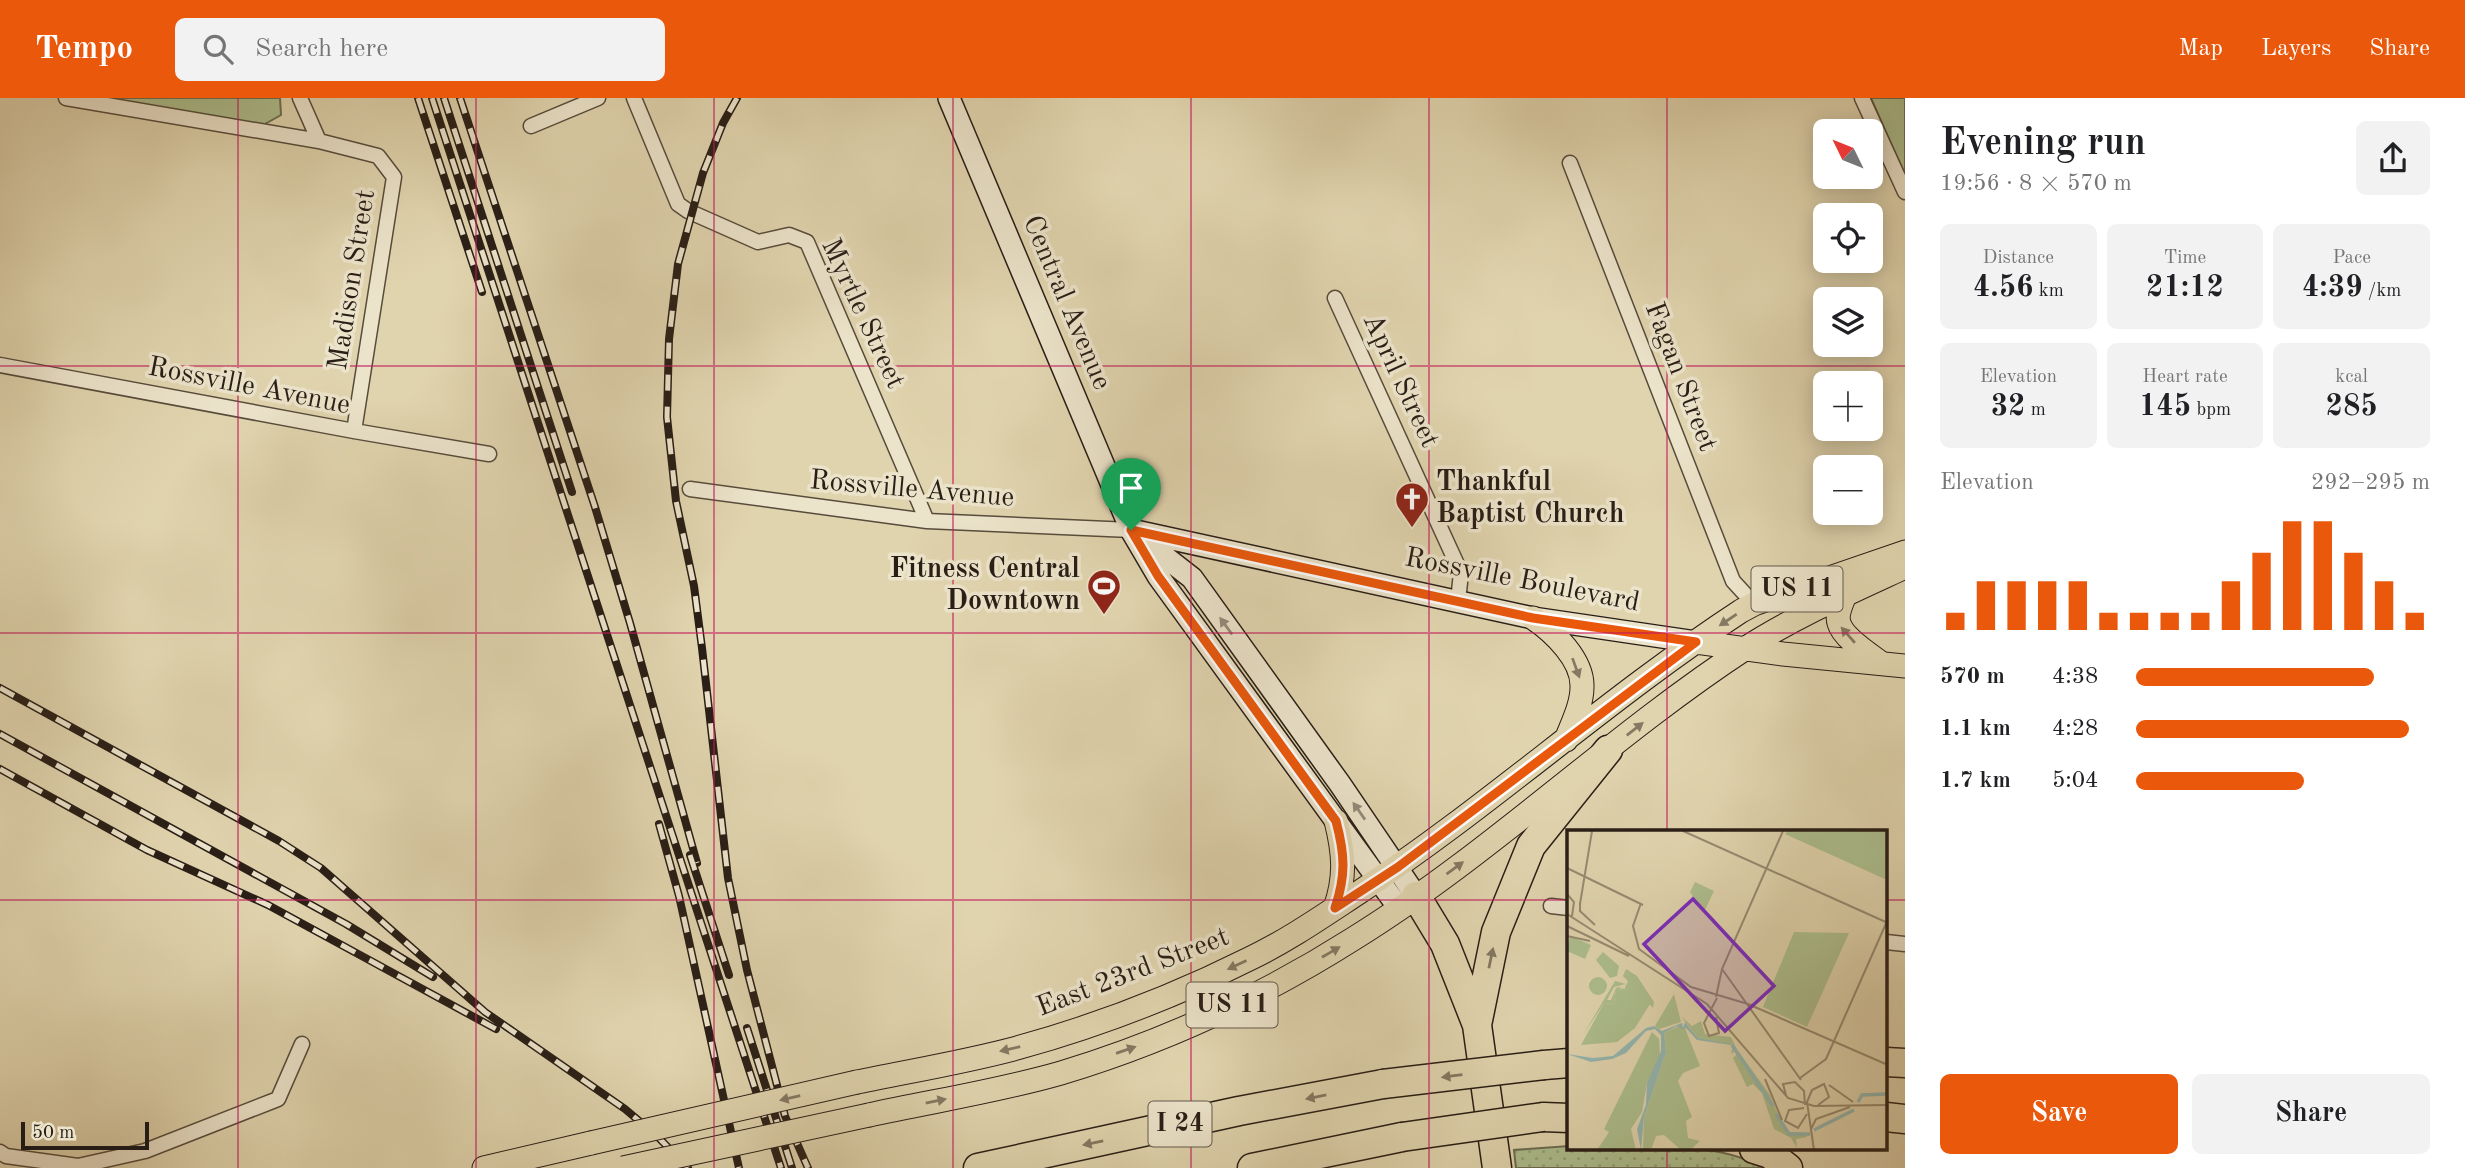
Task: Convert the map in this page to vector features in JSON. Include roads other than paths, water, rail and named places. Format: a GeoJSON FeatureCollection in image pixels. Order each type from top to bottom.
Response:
{"type":"FeatureCollection","features":[{"type":"Feature","properties":{"kind":"highway"},"geometry":{"type":"LineString","coordinates":[[1477,1025],[1496,932],[1531,846],[1608,750]]}},
{"type":"Feature","properties":{"kind":"highway"},"geometry":{"type":"LineString","coordinates":[[1408,902],[1445,944],[1477,1025],[1497,1168]]}},
{"type":"Feature","properties":{"kind":"highway","name":"I 24"},"geometry":{"type":"LineString","coordinates":[[978,1168],[1239,1111],[1383,1084],[1557,1064]]}},
{"type":"Feature","properties":{"kind":"highway"},"geometry":{"type":"LineString","coordinates":[[1252,1168],[1402,1137],[1556,1118]]}},
{"type":"Feature","properties":{"kind":"highway"},"geometry":{"type":"LineString","coordinates":[[1757,1150],[1770,1154],[1788,1168]]}},
{"type":"Feature","properties":{"kind":"main road","name":"Central Avenue"},"geometry":{"type":"LineString","coordinates":[[949,98],[1131,530],[1158,576],[1336,821],[1389,873]]}},
{"type":"Feature","properties":{"kind":"main road","name":"Central Avenue"},"geometry":{"type":"LineString","coordinates":[[1131,530],[1192,578],[1408,902]]}},
{"type":"Feature","properties":{"kind":"main road","name":"Rossville Boulevard"},"geometry":{"type":"LineString","coordinates":[[1131,530],[1533,618],[1745,649],[1905,666]]}},
{"type":"Feature","properties":{"kind":"main road","name":"East 23rd Street"},"geometry":{"type":"LineString","coordinates":[[484,1168],[1015,1048],[1157,1002],[1252,958],[1389,873],[1696,642],[1754,604],[1905,552]]}},
{"type":"Feature","properties":{"kind":"main road","name":"US 11"},"geometry":{"type":"LineString","coordinates":[[624,1168],[1062,1073],[1171,1034],[1276,984],[1354,939],[1489,843],[1608,750],[1745,649],[1791,621],[1905,567]]}},
{"type":"Feature","properties":{"kind":"main road"},"geometry":{"type":"LineString","coordinates":[[1845,595],[1838,613],[1839,624],[1853,642],[1881,663]]}},
{"type":"Feature","properties":{"kind":"main road"},"geometry":{"type":"LineString","coordinates":[[1533,618],[1554,632],[1570,654],[1583,686],[1565,740]]}},
{"type":"Feature","properties":{"kind":"main road"},"geometry":{"type":"LineString","coordinates":[[1335,908],[1342,887],[1344,866],[1343,847],[1336,821]]}},
{"type":"Feature","properties":{"kind":"street"},"geometry":{"type":"LineString","coordinates":[[66,98],[319,141]]}},
{"type":"Feature","properties":{"kind":"street"},"geometry":{"type":"LineString","coordinates":[[300,98],[319,141]]}},
{"type":"Feature","properties":{"kind":"street"},"geometry":{"type":"LineString","coordinates":[[531,126],[598,98]]}},
{"type":"Feature","properties":{"kind":"street","name":"Myrtle Street"},"geometry":{"type":"LineString","coordinates":[[634,98],[678,204],[758,242],[789,235],[807,242],[927,520]]}},
{"type":"Feature","properties":{"kind":"street"},"geometry":{"type":"LineString","coordinates":[[1862,98],[1905,192]]}},
{"type":"Feature","properties":{"kind":"street","name":"Madison Street"},"geometry":{"type":"LineString","coordinates":[[319,141],[378,156],[394,177],[354,431]]}},
{"type":"Feature","properties":{"kind":"street","name":"Fagan Street"},"geometry":{"type":"LineString","coordinates":[[1570,163],[1733,581],[1754,604]]}},
{"type":"Feature","properties":{"kind":"street","name":"April Street"},"geometry":{"type":"LineString","coordinates":[[1335,298],[1461,573],[1458,601]]}},
{"type":"Feature","properties":{"kind":"street","name":"Rossville Avenue"},"geometry":{"type":"LineString","coordinates":[[0,365],[489,454]]}},
{"type":"Feature","properties":{"kind":"street","name":"Rossville Avenue"},"geometry":{"type":"LineString","coordinates":[[690,489],[927,520],[1131,530]]}},
{"type":"Feature","properties":{"kind":"street"},"geometry":{"type":"LineString","coordinates":[[1551,906],[1567,908]]}},
{"type":"Feature","properties":{"kind":"street"},"geometry":{"type":"LineString","coordinates":[[0,1152],[6,1156],[78,1166],[145,1151],[278,1099],[302,1044]]}},
{"type":"Feature","properties":{"kind":"railway"},"geometry":{"type":"LineString","coordinates":[[418,98],[482,292]]}},
{"type":"Feature","properties":{"kind":"railway"},"geometry":{"type":"LineString","coordinates":[[432,98],[781,1168]]}},
{"type":"Feature","properties":{"kind":"railway"},"geometry":{"type":"LineString","coordinates":[[444,98],[572,492]]}},
{"type":"Feature","properties":{"kind":"railway"},"geometry":{"type":"LineString","coordinates":[[460,98],[595,507],[697,863]]}},
{"type":"Feature","properties":{"kind":"railway"},"geometry":{"type":"LineString","coordinates":[[737,98],[723,123],[703,173],[678,264],[669,339],[667,417],[676,501],[694,586],[728,878],[747,970],[785,1116],[808,1168]]}},
{"type":"Feature","properties":{"kind":"railway"},"geometry":{"type":"LineString","coordinates":[[0,688],[279,841],[321,868],[485,1012],[625,1109],[657,1136],[688,1168]]}},
{"type":"Feature","properties":{"kind":"railway"},"geometry":{"type":"LineString","coordinates":[[0,734],[346,924],[433,977]]}},
{"type":"Feature","properties":{"kind":"railway"},"geometry":{"type":"LineString","coordinates":[[0,769],[147,850],[268,905],[496,1029]]}},
{"type":"Feature","properties":{"kind":"railway"},"geometry":{"type":"LineString","coordinates":[[659,824],[679,896],[739,1168]]}},
{"type":"Feature","properties":{"kind":"railway"},"geometry":{"type":"LineString","coordinates":[[690,855],[729,975]]}},
{"type":"Feature","properties":{"kind":"railway"},"geometry":{"type":"LineString","coordinates":[[747,1028],[792,1168]]}},
{"type":"Feature","properties":{"kind":"place","name":"Thankful Baptist Church"},"geometry":{"type":"Point","coordinates":[1412,529]}},
{"type":"Feature","properties":{"kind":"place","name":"Fitness Central Downtown"},"geometry":{"type":"Point","coordinates":[1104,616]}}]}
